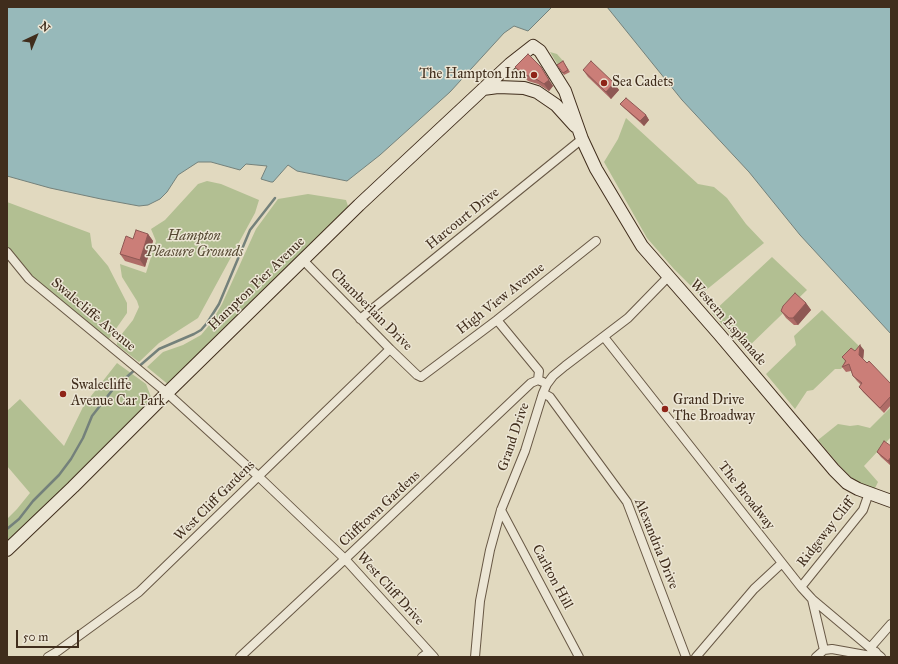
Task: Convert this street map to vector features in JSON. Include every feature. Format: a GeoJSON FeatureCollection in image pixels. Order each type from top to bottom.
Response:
{"type":"FeatureCollection","features":[{"type":"Feature","properties":{"kind":"street","name":"Hampton Pier Avenue"},"geometry":{"type":"LineString","coordinates":[[7,550],[74,488],[167,393],[303,260],[483,89],[510,64],[534,46]]}},
{"type":"Feature","properties":{"kind":"street","name":"Western Esplanade"},"geometry":{"type":"LineString","coordinates":[[534,46],[540,51],[565,91],[581,135],[596,169],[642,246],[834,470],[847,483],[891,501]]}},
{"type":"Feature","properties":{"kind":"street"},"geometry":{"type":"LineString","coordinates":[[507,87],[510,64]]}},
{"type":"Feature","properties":{"kind":"street","name":"Western Esplanade"},"geometry":{"type":"LineString","coordinates":[[483,89],[507,87],[524,88],[537,92],[556,105],[581,135]]}},
{"type":"Feature","properties":{"kind":"street"},"geometry":{"type":"LineString","coordinates":[[552,102],[559,99],[565,91]]}},
{"type":"Feature","properties":{"kind":"street","name":"Harcourt Drive"},"geometry":{"type":"LineString","coordinates":[[360,319],[581,135]]}},
{"type":"Feature","properties":{"kind":"street","name":"High View Avenue"},"geometry":{"type":"LineString","coordinates":[[421,377],[497,320],[596,241]]}},
{"type":"Feature","properties":{"kind":"street","name":"Swalecliffe Avenue"},"geometry":{"type":"LineString","coordinates":[[7,252],[29,279],[167,393]]}},
{"type":"Feature","properties":{"kind":"street","name":"Chamberlain Drive"},"geometry":{"type":"LineString","coordinates":[[303,260],[390,349],[421,377]]}},
{"type":"Feature","properties":{"kind":"street","name":"Grand Drive"},"geometry":{"type":"LineString","coordinates":[[475,657],[480,601],[490,550],[501,510],[525,451],[547,384],[565,366],[628,318],[668,277]]}},
{"type":"Feature","properties":{"kind":"street"},"geometry":{"type":"LineString","coordinates":[[497,320],[539,371],[538,380],[547,384]]}},
{"type":"Feature","properties":{"kind":"street","name":"The Broadway"},"geometry":{"type":"LineString","coordinates":[[604,337],[800,587],[812,599],[876,652]]}},
{"type":"Feature","properties":{"kind":"street","name":"West Cliff Gardens"},"geometry":{"type":"LineString","coordinates":[[48,657],[60,654],[139,592],[390,349]]}},
{"type":"Feature","properties":{"kind":"street","name":"Clifftown Gardens"},"geometry":{"type":"LineString","coordinates":[[240,657],[531,383],[538,380]]}},
{"type":"Feature","properties":{"kind":"street","name":"West Cliff Drive"},"geometry":{"type":"LineString","coordinates":[[167,393],[258,476],[345,559],[431,654]]}},
{"type":"Feature","properties":{"kind":"street","name":"Alexandria Drive"},"geometry":{"type":"LineString","coordinates":[[543,393],[550,397],[627,502],[686,657]]}},
{"type":"Feature","properties":{"kind":"street","name":"Ridgeway Cliff"},"geometry":{"type":"LineString","coordinates":[[800,587],[863,510],[869,493]]}},
{"type":"Feature","properties":{"kind":"street","name":"Carlton Hill"},"geometry":{"type":"LineString","coordinates":[[501,510],[579,657]]}},
{"type":"Feature","properties":{"kind":"street"},"geometry":{"type":"LineString","coordinates":[[696,657],[754,589],[782,563]]}},
{"type":"Feature","properties":{"kind":"street"},"geometry":{"type":"LineString","coordinates":[[812,599],[824,650]]}},
{"type":"Feature","properties":{"kind":"street"},"geometry":{"type":"LineString","coordinates":[[816,657],[824,650],[832,649],[871,656],[876,652],[891,624]]}},
{"type":"Feature","properties":{"kind":"street"},"geometry":{"type":"LineString","coordinates":[[422,657],[431,654]]}},
{"type":"Feature","properties":{"kind":"green space"},"geometry":{"type":"Polygon","coordinates":[[[550,52],[557,54],[564,62],[558,65],[550,52]]]}},
{"type":"Feature","properties":{"kind":"green space"},"geometry":{"type":"Polygon","coordinates":[[[626,118],[698,184],[714,187],[727,198],[746,224],[764,243],[700,295],[674,269],[647,238],[604,162],[618,139],[626,118]]]}},
{"type":"Feature","properties":{"kind":"green space","name":"Hampton Pleasure Grounds"},"geometry":{"type":"Polygon","coordinates":[[[207,181],[221,184],[259,200],[255,213],[198,318],[159,343],[139,362],[117,345],[117,340],[133,320],[139,307],[137,301],[122,277],[120,264],[146,273],[156,241],[151,229],[165,220],[198,184],[207,181]]]}},
{"type":"Feature","properties":{"kind":"green space"},"geometry":{"type":"Polygon","coordinates":[[[308,194],[346,200],[349,209],[170,386],[147,367],[163,352],[183,345],[201,335],[211,323],[222,304],[256,229],[278,199],[308,194]]]}},
{"type":"Feature","properties":{"kind":"green space"},"geometry":{"type":"Polygon","coordinates":[[[7,202],[90,233],[92,247],[108,266],[127,303],[127,313],[106,343],[29,279],[7,251],[7,202]]]}},
{"type":"Feature","properties":{"kind":"green space"},"geometry":{"type":"Polygon","coordinates":[[[772,257],[807,290],[745,350],[712,313],[772,257]]]}},
{"type":"Feature","properties":{"kind":"green space"},"geometry":{"type":"Polygon","coordinates":[[[822,310],[860,347],[841,369],[835,369],[813,390],[807,391],[795,409],[766,374],[796,345],[794,336],[822,310]]]}},
{"type":"Feature","properties":{"kind":"green space"},"geometry":{"type":"Polygon","coordinates":[[[117,363],[146,384],[153,402],[7,547],[7,519],[30,493],[7,466],[7,411],[20,399],[64,446],[84,405],[117,363]]]}},
{"type":"Feature","properties":{"kind":"green space"},"geometry":{"type":"Polygon","coordinates":[[[891,407],[891,437],[864,466],[878,482],[875,488],[869,488],[852,478],[818,440],[838,424],[850,426],[858,425],[870,428],[891,407]]]}},
{"type":"Feature","properties":{"kind":"water"},"geometry":{"type":"Polygon","coordinates":[[[7,7],[552,7],[528,31],[514,26],[504,33],[450,92],[380,155],[347,181],[297,171],[288,165],[273,182],[271,182],[261,179],[267,166],[246,164],[240,170],[211,162],[198,162],[178,175],[167,192],[160,199],[148,205],[139,206],[50,188],[7,176],[7,7]]]}},
{"type":"Feature","properties":{"kind":"water"},"geometry":{"type":"Polygon","coordinates":[[[607,7],[891,7],[891,334],[800,235],[749,172],[682,100],[607,7]]]}},
{"type":"Feature","properties":{"kind":"building","name":"The Hampton Inn"},"geometry":{"type":"Polygon","coordinates":[[[528,54],[541,67],[549,80],[544,84],[533,77],[524,75],[515,67],[528,54]]]}},
{"type":"Feature","properties":{"kind":"building"},"geometry":{"type":"Polygon","coordinates":[[[563,61],[568,70],[563,73],[557,65],[563,61]]]}},
{"type":"Feature","properties":{"kind":"building","name":"Sea Cadets"},"geometry":{"type":"Polygon","coordinates":[[[591,61],[614,83],[606,92],[583,70],[591,61]]]}},
{"type":"Feature","properties":{"kind":"building"},"geometry":{"type":"Polygon","coordinates":[[[626,98],[646,115],[640,121],[620,104],[626,98]]]}},
{"type":"Feature","properties":{"kind":"building"},"geometry":{"type":"Polygon","coordinates":[[[136,230],[148,234],[140,260],[120,254],[126,236],[133,239],[136,230]]]}},
{"type":"Feature","properties":{"kind":"building"},"geometry":{"type":"Polygon","coordinates":[[[795,293],[806,303],[793,318],[789,318],[781,311],[783,306],[795,293]]]}},
{"type":"Feature","properties":{"kind":"building"},"geometry":{"type":"Polygon","coordinates":[[[860,345],[859,355],[867,363],[869,361],[891,384],[891,396],[880,408],[859,387],[862,383],[853,376],[849,364],[842,367],[846,361],[842,357],[851,348],[855,351],[860,345]]]}},
{"type":"Feature","properties":{"kind":"building"},"geometry":{"type":"Polygon","coordinates":[[[884,441],[891,446],[891,457],[888,461],[877,452],[884,441]]]}},
{"type":"Feature","properties":{"kind":"waterway"},"geometry":{"type":"LineString","coordinates":[[7,529],[19,519],[33,501],[59,475],[71,459],[83,438],[92,416],[114,388],[159,349],[194,334],[201,330],[207,323],[219,304],[250,230],[275,198]]}},
{"type":"Feature","properties":{"kind":"place","name":"The Hampton Inn"},"geometry":{"type":"Point","coordinates":[534,75]}},
{"type":"Feature","properties":{"kind":"place","name":"Sea Cadets"},"geometry":{"type":"Point","coordinates":[604,83]}},
{"type":"Feature","properties":{"kind":"place","name":"Swalecliffe Avenue Car Park"},"geometry":{"type":"Point","coordinates":[63,394]}},
{"type":"Feature","properties":{"kind":"place","name":"Grand Drive The Broadway"},"geometry":{"type":"Point","coordinates":[665,409]}}]}
